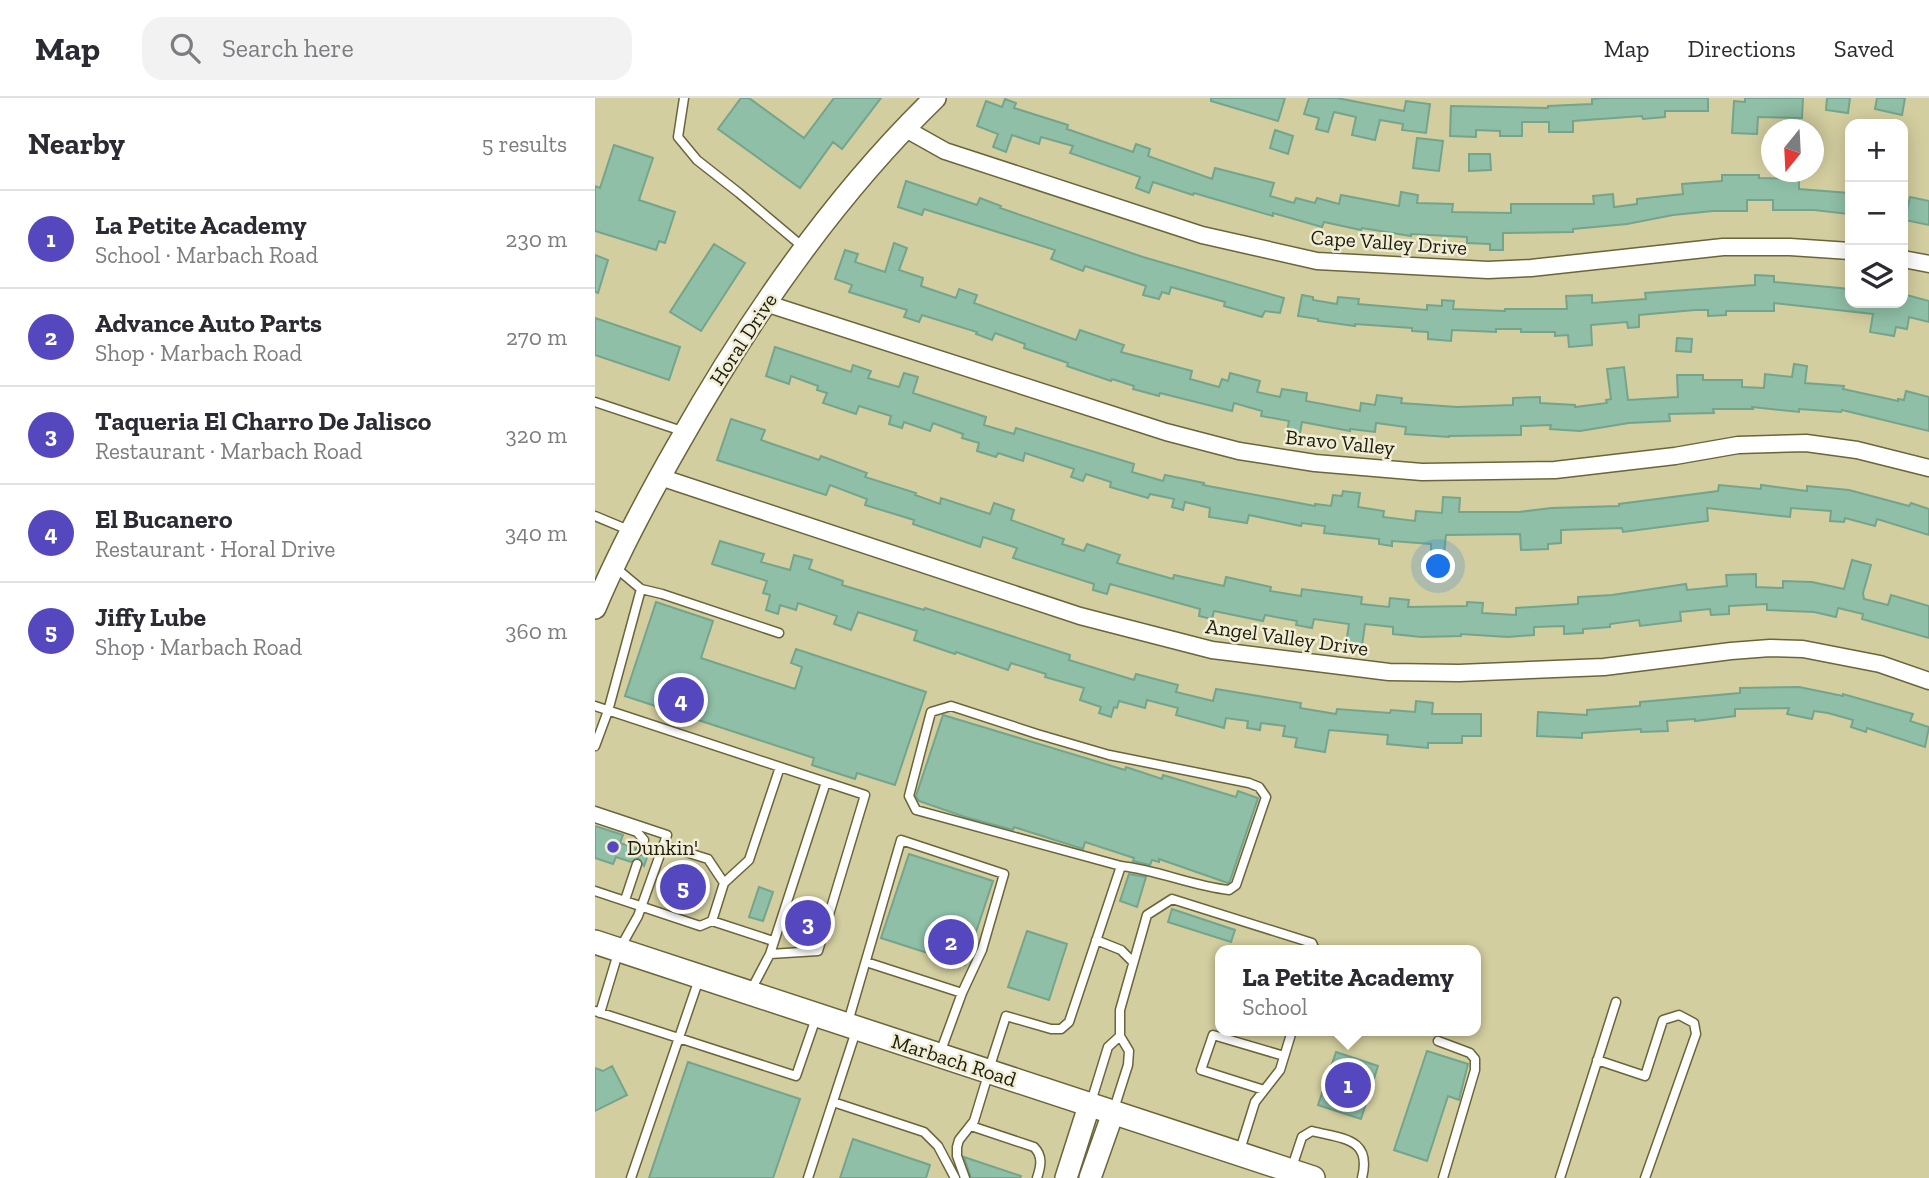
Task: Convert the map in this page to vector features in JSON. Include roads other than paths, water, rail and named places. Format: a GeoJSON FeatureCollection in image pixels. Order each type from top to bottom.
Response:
{"type":"FeatureCollection","features":[{"type":"Feature","properties":{"kind":"main road","name":"Marbach Road"},"geometry":{"type":"LineString","coordinates":[[595,942],[1302,1174]]}},
{"type":"Feature","properties":{"kind":"street","name":"Horal Drive"},"geometry":{"type":"LineString","coordinates":[[595,608],[631,531],[736,345],[805,249],[904,128],[935,98]]}},
{"type":"Feature","properties":{"kind":"street","name":"Cape Valley Drive"},"geometry":{"type":"LineString","coordinates":[[904,128],[945,150],[1202,235],[1317,261],[1488,270],[1531,268],[1723,247],[1845,251]]}},
{"type":"Feature","properties":{"kind":"street"},"geometry":{"type":"LineString","coordinates":[[1908,260],[1929,264]]}},
{"type":"Feature","properties":{"kind":"street","name":"Bravo Valley"},"geometry":{"type":"LineString","coordinates":[[765,303],[1165,432],[1239,451],[1315,463],[1422,472],[1555,470],[1675,456],[1738,445],[1805,443],[1857,450],[1929,468]]}},
{"type":"Feature","properties":{"kind":"street","name":"Angel Valley Drive"},"geometry":{"type":"LineString","coordinates":[[660,477],[1080,616],[1212,650],[1389,672],[1459,673],[1604,667],[1731,651],[1803,649],[1880,664],[1929,681]]}},
{"type":"Feature","properties":{"kind":"street"},"geometry":{"type":"LineString","coordinates":[[1066,1178],[1089,1105]]}},
{"type":"Feature","properties":{"kind":"street"},"geometry":{"type":"LineString","coordinates":[[1090,1178],[1112,1113]]}},
{"type":"Feature","properties":{"kind":"lane"},"geometry":{"type":"LineString","coordinates":[[684,98],[678,137],[697,160],[805,249]]}},
{"type":"Feature","properties":{"kind":"lane"},"geometry":{"type":"LineString","coordinates":[[595,402],[685,432]]}},
{"type":"Feature","properties":{"kind":"lane"},"geometry":{"type":"LineString","coordinates":[[596,520],[631,531]]}},
{"type":"Feature","properties":{"kind":"lane"},"geometry":{"type":"LineString","coordinates":[[613,566],[641,589],[779,633]]}},
{"type":"Feature","properties":{"kind":"lane"},"geometry":{"type":"LineString","coordinates":[[595,746],[608,711],[641,589]]}},
{"type":"Feature","properties":{"kind":"lane"},"geometry":{"type":"LineString","coordinates":[[595,706],[865,795],[817,951],[770,954]]}},
{"type":"Feature","properties":{"kind":"lane"},"geometry":{"type":"LineString","coordinates":[[951,706],[1109,755],[1249,783],[1259,787],[1266,797],[1236,885],[1229,890],[1208,888],[1141,868],[1121,866],[916,810],[909,796],[931,712],[951,706]]}},
{"type":"Feature","properties":{"kind":"lane"},"geometry":{"type":"LineString","coordinates":[[712,921],[724,883],[749,860],[780,767]]}},
{"type":"Feature","properties":{"kind":"lane"},"geometry":{"type":"LineString","coordinates":[[750,992],[770,954],[826,782]]}},
{"type":"Feature","properties":{"kind":"lane"},"geometry":{"type":"LineString","coordinates":[[595,810],[667,835],[642,905],[619,950],[597,1012],[796,1076],[817,1015]]}},
{"type":"Feature","properties":{"kind":"lane"},"geometry":{"type":"LineString","coordinates":[[595,818],[637,832],[644,840],[641,850]]}},
{"type":"Feature","properties":{"kind":"lane"},"geometry":{"type":"LineString","coordinates":[[808,1178],[833,1102],[866,962],[901,840],[1004,874],[982,950],[962,993],[939,1055]]}},
{"type":"Feature","properties":{"kind":"lane"},"geometry":{"type":"LineString","coordinates":[[663,845],[708,859],[724,883]]}},
{"type":"Feature","properties":{"kind":"lane"},"geometry":{"type":"LineString","coordinates":[[625,900],[637,864]]}},
{"type":"Feature","properties":{"kind":"lane"},"geometry":{"type":"LineString","coordinates":[[965,1178],[957,1156],[957,1147],[959,1140],[971,1126],[1006,1016],[1061,1030],[1069,1021],[1121,866]]}},
{"type":"Feature","properties":{"kind":"lane"},"geometry":{"type":"LineString","coordinates":[[595,891],[700,926],[712,921],[773,941]]}},
{"type":"Feature","properties":{"kind":"lane"},"geometry":{"type":"LineString","coordinates":[[1112,1113],[1128,1065],[1129,1051],[1120,1036],[1120,1010],[1147,915],[1172,900],[1313,945]]}},
{"type":"Feature","properties":{"kind":"lane"},"geometry":{"type":"LineString","coordinates":[[1096,940],[1121,950],[1133,962]]}},
{"type":"Feature","properties":{"kind":"lane"},"geometry":{"type":"LineString","coordinates":[[866,962],[962,993]]}},
{"type":"Feature","properties":{"kind":"lane"},"geometry":{"type":"LineString","coordinates":[[631,1178],[700,976]]}},
{"type":"Feature","properties":{"kind":"lane"},"geometry":{"type":"LineString","coordinates":[[1560,1178],[1616,1002]]}},
{"type":"Feature","properties":{"kind":"lane"},"geometry":{"type":"LineString","coordinates":[[1597,1060],[1645,1076],[1663,1020],[1679,1015],[1694,1023],[1696,1034],[1645,1178]]}},
{"type":"Feature","properties":{"kind":"lane"},"geometry":{"type":"LineString","coordinates":[[1089,1105],[1108,1047],[1120,1036]]}},
{"type":"Feature","properties":{"kind":"lane"},"geometry":{"type":"LineString","coordinates":[[1215,1036],[1201,1070],[1264,1090]]}},
{"type":"Feature","properties":{"kind":"lane"},"geometry":{"type":"LineString","coordinates":[[1216,1036],[1284,1056]]}},
{"type":"Feature","properties":{"kind":"lane"},"geometry":{"type":"LineString","coordinates":[[1239,1153],[1255,1102],[1280,1070],[1290,1036]]}},
{"type":"Feature","properties":{"kind":"lane"},"geometry":{"type":"LineString","coordinates":[[1438,1041],[1470,1053],[1475,1059],[1475,1070],[1443,1178]]}},
{"type":"Feature","properties":{"kind":"lane"},"geometry":{"type":"LineString","coordinates":[[833,1102],[924,1132],[938,1146],[955,1178]]}},
{"type":"Feature","properties":{"kind":"lane"},"geometry":{"type":"LineString","coordinates":[[971,1126],[1034,1147],[1041,1162],[1037,1178]]}},
{"type":"Feature","properties":{"kind":"lane"},"geometry":{"type":"LineString","coordinates":[[1302,1174],[1302,1137],[1312,1130],[1355,1143],[1364,1154],[1365,1165],[1361,1178]]}},
{"type":"Feature","properties":{"kind":"place","name":"El Bucanero"},"geometry":{"type":"Point","coordinates":[681,700]}},
{"type":"Feature","properties":{"kind":"place","name":"Dunkin'"},"geometry":{"type":"Point","coordinates":[613,847]}},
{"type":"Feature","properties":{"kind":"place","name":"Jiffy Lube"},"geometry":{"type":"Point","coordinates":[683,887]}},
{"type":"Feature","properties":{"kind":"place","name":"Taqueria El Charro De Jalisco"},"geometry":{"type":"Point","coordinates":[808,923]}},
{"type":"Feature","properties":{"kind":"place","name":"Advance Auto Parts"},"geometry":{"type":"Point","coordinates":[951,942]}},
{"type":"Feature","properties":{"kind":"place","name":"La Petite Academy"},"geometry":{"type":"Point","coordinates":[1348,1085]}}]}
